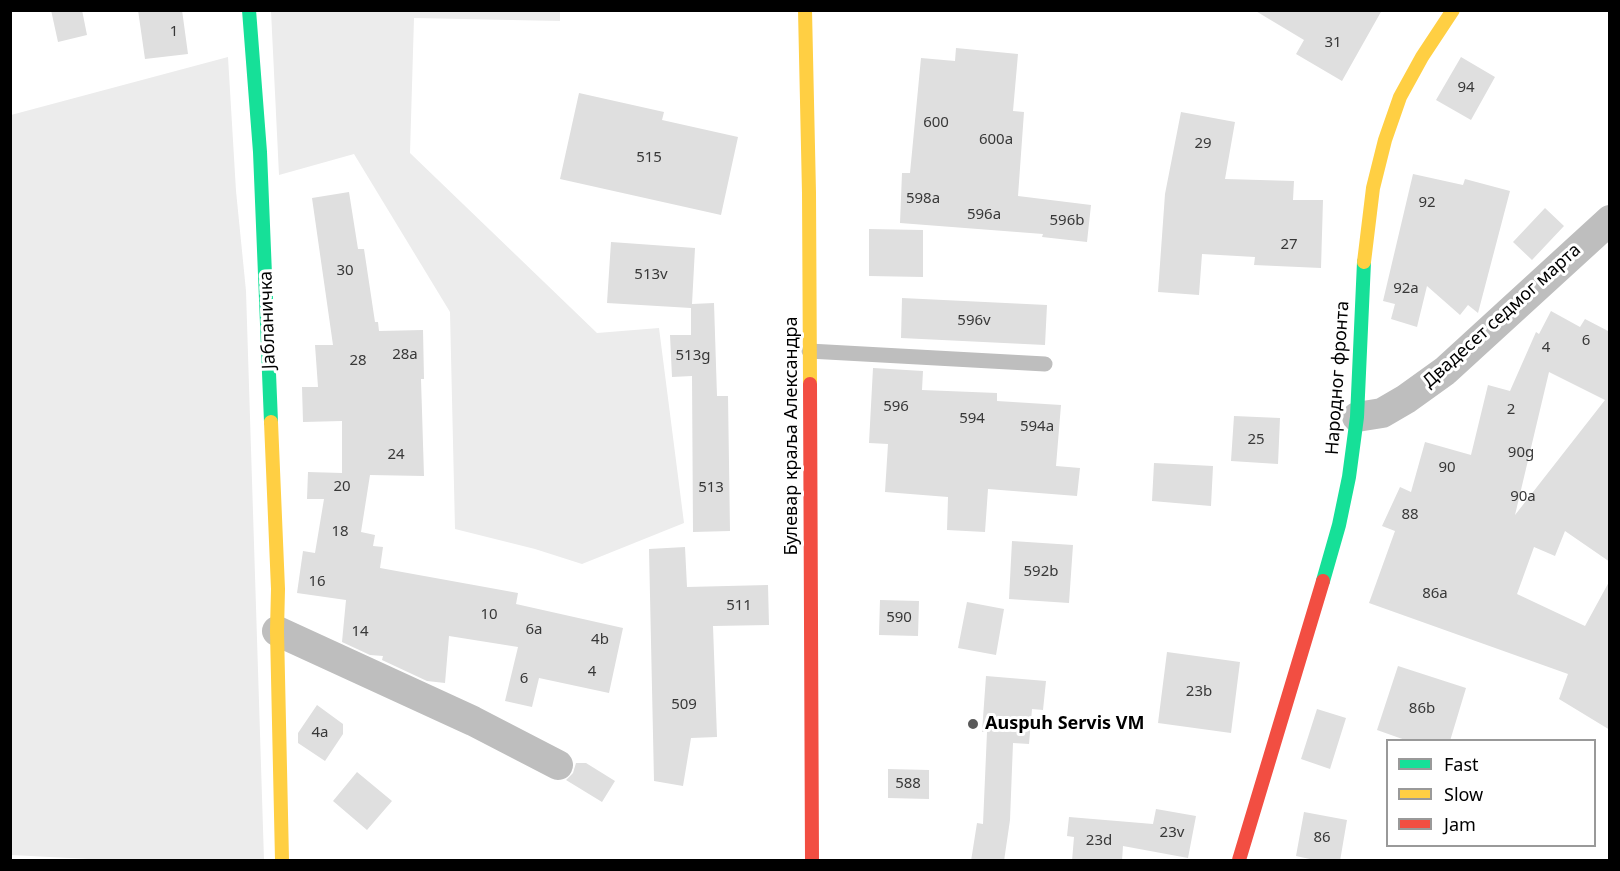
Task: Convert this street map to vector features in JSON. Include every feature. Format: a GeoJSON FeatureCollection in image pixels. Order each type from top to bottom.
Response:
{"type":"FeatureCollection","features":[{"type":"Feature","properties":{"kind":"street","name":"Јабланичка"},"geometry":{"type":"LineString","coordinates":[[249,10],[260,152],[278,589],[282,861]]}},
{"type":"Feature","properties":{"kind":"street","name":"Булевар краља Александра"},"geometry":{"type":"LineString","coordinates":[[805,10],[809,193],[812,861]]}},
{"type":"Feature","properties":{"kind":"street","name":"Народног фронта"},"geometry":{"type":"LineString","coordinates":[[1239,861],[1339,525],[1349,477],[1357,417],[1365,248],[1373,188],[1385,140],[1400,97],[1422,57],[1453,10]]}},
{"type":"Feature","properties":{"kind":"street","name":"Двадесет седмог марта"},"geometry":{"type":"LineString","coordinates":[[1357,417],[1382,413],[1445,371],[1610,220]]}},
{"type":"Feature","properties":{"kind":"street"},"geometry":{"type":"LineString","coordinates":[[277,631],[473,721],[558,765]]}},
{"type":"Feature","properties":{"kind":"lane"},"geometry":{"type":"LineString","coordinates":[[809,351],[1045,364]]}},
{"type":"Feature","properties":{"kind":"shaded area"},"geometry":{"type":"Polygon","coordinates":[[[271,11],[560,11],[560,21],[414,18],[410,153],[597,333],[659,328],[684,523],[582,564],[535,549],[455,529],[450,312],[354,154],[279,175],[271,11]]]}},
{"type":"Feature","properties":{"kind":"shaded area"},"geometry":{"type":"Polygon","coordinates":[[[228,57],[236,191],[246,291],[264,860],[109,860],[11,855],[11,115],[228,57]]]}},
{"type":"Feature","properties":{"kind":"building"},"geometry":{"type":"Polygon","coordinates":[[[51,10],[82,10],[87,35],[58,42],[51,10]]]}},
{"type":"Feature","properties":{"kind":"building"},"geometry":{"type":"Polygon","coordinates":[[[138,10],[182,10],[188,54],[145,59],[138,10]]]}},
{"type":"Feature","properties":{"kind":"building"},"geometry":{"type":"Polygon","coordinates":[[[1254,10],[1382,10],[1342,81],[1296,54],[1304,40],[1254,10]]]}},
{"type":"Feature","properties":{"kind":"building"},"geometry":{"type":"Polygon","coordinates":[[[956,48],[1018,54],[1013,111],[1024,112],[1018,196],[1091,205],[1087,242],[1042,237],[1043,234],[900,223],[902,173],[910,173],[921,58],[955,61],[956,48]]]}},
{"type":"Feature","properties":{"kind":"building"},"geometry":{"type":"Polygon","coordinates":[[[1461,57],[1495,77],[1471,120],[1436,100],[1461,57]]]}},
{"type":"Feature","properties":{"kind":"building"},"geometry":{"type":"Polygon","coordinates":[[[579,93],[664,112],[662,120],[738,137],[721,215],[560,179],[579,93]]]}},
{"type":"Feature","properties":{"kind":"building"},"geometry":{"type":"Polygon","coordinates":[[[1181,112],[1235,122],[1225,179],[1294,181],[1293,200],[1323,200],[1321,268],[1254,265],[1255,257],[1202,254],[1199,295],[1158,292],[1165,194],[1181,112]]]}},
{"type":"Feature","properties":{"kind":"building"},"geometry":{"type":"Polygon","coordinates":[[[1413,174],[1463,185],[1465,179],[1510,191],[1478,313],[1468,305],[1460,315],[1427,286],[1417,327],[1391,319],[1395,304],[1383,301],[1413,174]]]}},
{"type":"Feature","properties":{"kind":"building"},"geometry":{"type":"Polygon","coordinates":[[[349,192],[358,249],[364,249],[375,322],[378,322],[379,331],[423,330],[424,379],[421,379],[424,476],[370,475],[361,532],[375,535],[373,546],[383,547],[380,568],[518,593],[516,604],[623,628],[609,693],[539,678],[532,707],[505,701],[518,647],[449,636],[445,683],[427,681],[382,660],[383,656],[370,655],[342,642],[346,600],[297,593],[303,551],[315,553],[324,499],[307,499],[308,472],[342,473],[342,421],[303,422],[302,387],[318,387],[315,345],[333,345],[312,198],[349,192]]]}},
{"type":"Feature","properties":{"kind":"building"},"geometry":{"type":"Polygon","coordinates":[[[1545,208],[1564,226],[1532,260],[1513,242],[1545,208]]]}},
{"type":"Feature","properties":{"kind":"building"},"geometry":{"type":"Polygon","coordinates":[[[869,229],[923,230],[923,277],[869,276],[869,229]]]}},
{"type":"Feature","properties":{"kind":"building"},"geometry":{"type":"Polygon","coordinates":[[[611,242],[695,248],[692,304],[714,303],[717,396],[728,396],[730,531],[693,532],[692,376],[672,377],[670,335],[691,335],[691,308],[607,303],[611,242]]]}},
{"type":"Feature","properties":{"kind":"building"},"geometry":{"type":"Polygon","coordinates":[[[902,298],[1047,305],[1045,345],[901,338],[902,298]]]}},
{"type":"Feature","properties":{"kind":"building"},"geometry":{"type":"Polygon","coordinates":[[[1551,311],[1580,327],[1585,319],[1610,332],[1610,562],[1565,531],[1555,556],[1534,547],[1517,594],[1585,626],[1610,580],[1610,730],[1559,699],[1568,674],[1369,603],[1395,531],[1382,526],[1400,487],[1411,492],[1425,442],[1471,455],[1488,385],[1510,391],[1536,332],[1539,334],[1551,311]],[[1549,372],[1515,515],[1605,400],[1549,372]]]}},
{"type":"Feature","properties":{"kind":"building"},"geometry":{"type":"Polygon","coordinates":[[[873,368],[923,371],[922,390],[997,393],[997,401],[1061,405],[1056,466],[1080,468],[1077,496],[988,489],[985,532],[947,530],[948,497],[885,492],[888,444],[869,443],[873,368]]]}},
{"type":"Feature","properties":{"kind":"building"},"geometry":{"type":"Polygon","coordinates":[[[1234,416],[1280,418],[1278,464],[1231,461],[1234,416]]]}},
{"type":"Feature","properties":{"kind":"building"},"geometry":{"type":"Polygon","coordinates":[[[1154,463],[1213,466],[1211,506],[1152,501],[1154,463]]]}},
{"type":"Feature","properties":{"kind":"building"},"geometry":{"type":"Polygon","coordinates":[[[1012,541],[1073,545],[1069,603],[1009,599],[1012,541]]]}},
{"type":"Feature","properties":{"kind":"building"},"geometry":{"type":"Polygon","coordinates":[[[685,547],[687,587],[768,585],[769,625],[713,626],[717,737],[691,738],[683,786],[654,781],[649,549],[685,547]]]}},
{"type":"Feature","properties":{"kind":"building"},"geometry":{"type":"Polygon","coordinates":[[[880,600],[919,601],[918,636],[879,635],[880,600]]]}},
{"type":"Feature","properties":{"kind":"building"},"geometry":{"type":"Polygon","coordinates":[[[967,602],[1004,609],[996,655],[958,648],[967,602]]]}},
{"type":"Feature","properties":{"kind":"building"},"geometry":{"type":"Polygon","coordinates":[[[1167,652],[1240,662],[1231,733],[1158,723],[1167,652]]]}},
{"type":"Feature","properties":{"kind":"building"},"geometry":{"type":"Polygon","coordinates":[[[1398,666],[1466,688],[1451,739],[1402,739],[1377,730],[1398,666]]]}},
{"type":"Feature","properties":{"kind":"building"},"geometry":{"type":"Polygon","coordinates":[[[986,676],[1046,681],[1043,710],[1032,709],[1029,744],[1013,743],[1010,820],[1004,861],[971,861],[977,823],[983,824],[987,732],[982,732],[986,676]]]}},
{"type":"Feature","properties":{"kind":"building"},"geometry":{"type":"Polygon","coordinates":[[[317,705],[343,724],[343,734],[325,761],[298,743],[298,733],[317,705]]]}},
{"type":"Feature","properties":{"kind":"building"},"geometry":{"type":"Polygon","coordinates":[[[1317,709],[1346,718],[1330,769],[1301,759],[1317,709]]]}},
{"type":"Feature","properties":{"kind":"building"},"geometry":{"type":"Polygon","coordinates":[[[576,763],[586,763],[615,781],[602,802],[566,780],[573,773],[576,763]]]}},
{"type":"Feature","properties":{"kind":"building"},"geometry":{"type":"Polygon","coordinates":[[[888,769],[929,770],[929,799],[888,798],[888,769]]]}},
{"type":"Feature","properties":{"kind":"building"},"geometry":{"type":"Polygon","coordinates":[[[357,772],[392,801],[367,830],[333,801],[357,772]]]}},
{"type":"Feature","properties":{"kind":"building"},"geometry":{"type":"Polygon","coordinates":[[[1156,809],[1196,816],[1188,858],[1123,846],[1122,861],[1072,861],[1074,837],[1067,836],[1069,817],[1153,824],[1156,809]]]}},
{"type":"Feature","properties":{"kind":"building"},"geometry":{"type":"Polygon","coordinates":[[[1304,812],[1347,820],[1340,861],[1319,861],[1296,856],[1304,812]]]}},
{"type":"Feature","properties":{"kind":"traffic: fast"},"geometry":{"type":"LineString","coordinates":[[249,10],[260,152],[271,422]]}},
{"type":"Feature","properties":{"kind":"traffic: fast"},"geometry":{"type":"LineString","coordinates":[[1323,581],[1339,525],[1349,477],[1357,417],[1364,262]]}},
{"type":"Feature","properties":{"kind":"traffic: slow"},"geometry":{"type":"LineString","coordinates":[[805,10],[810,384]]}},
{"type":"Feature","properties":{"kind":"traffic: slow"},"geometry":{"type":"LineString","coordinates":[[1364,262],[1373,188],[1385,140],[1400,97],[1422,57],[1453,10]]}},
{"type":"Feature","properties":{"kind":"traffic: slow"},"geometry":{"type":"LineString","coordinates":[[271,422],[278,589],[282,860]]}},
{"type":"Feature","properties":{"kind":"traffic: jam"},"geometry":{"type":"LineString","coordinates":[[810,384],[812,860]]}},
{"type":"Feature","properties":{"kind":"traffic: jam"},"geometry":{"type":"LineString","coordinates":[[1239,860],[1323,581]]}},
{"type":"Feature","properties":{"kind":"place","name":"Auspuh Servis VM"},"geometry":{"type":"Point","coordinates":[973,724]}}]}
